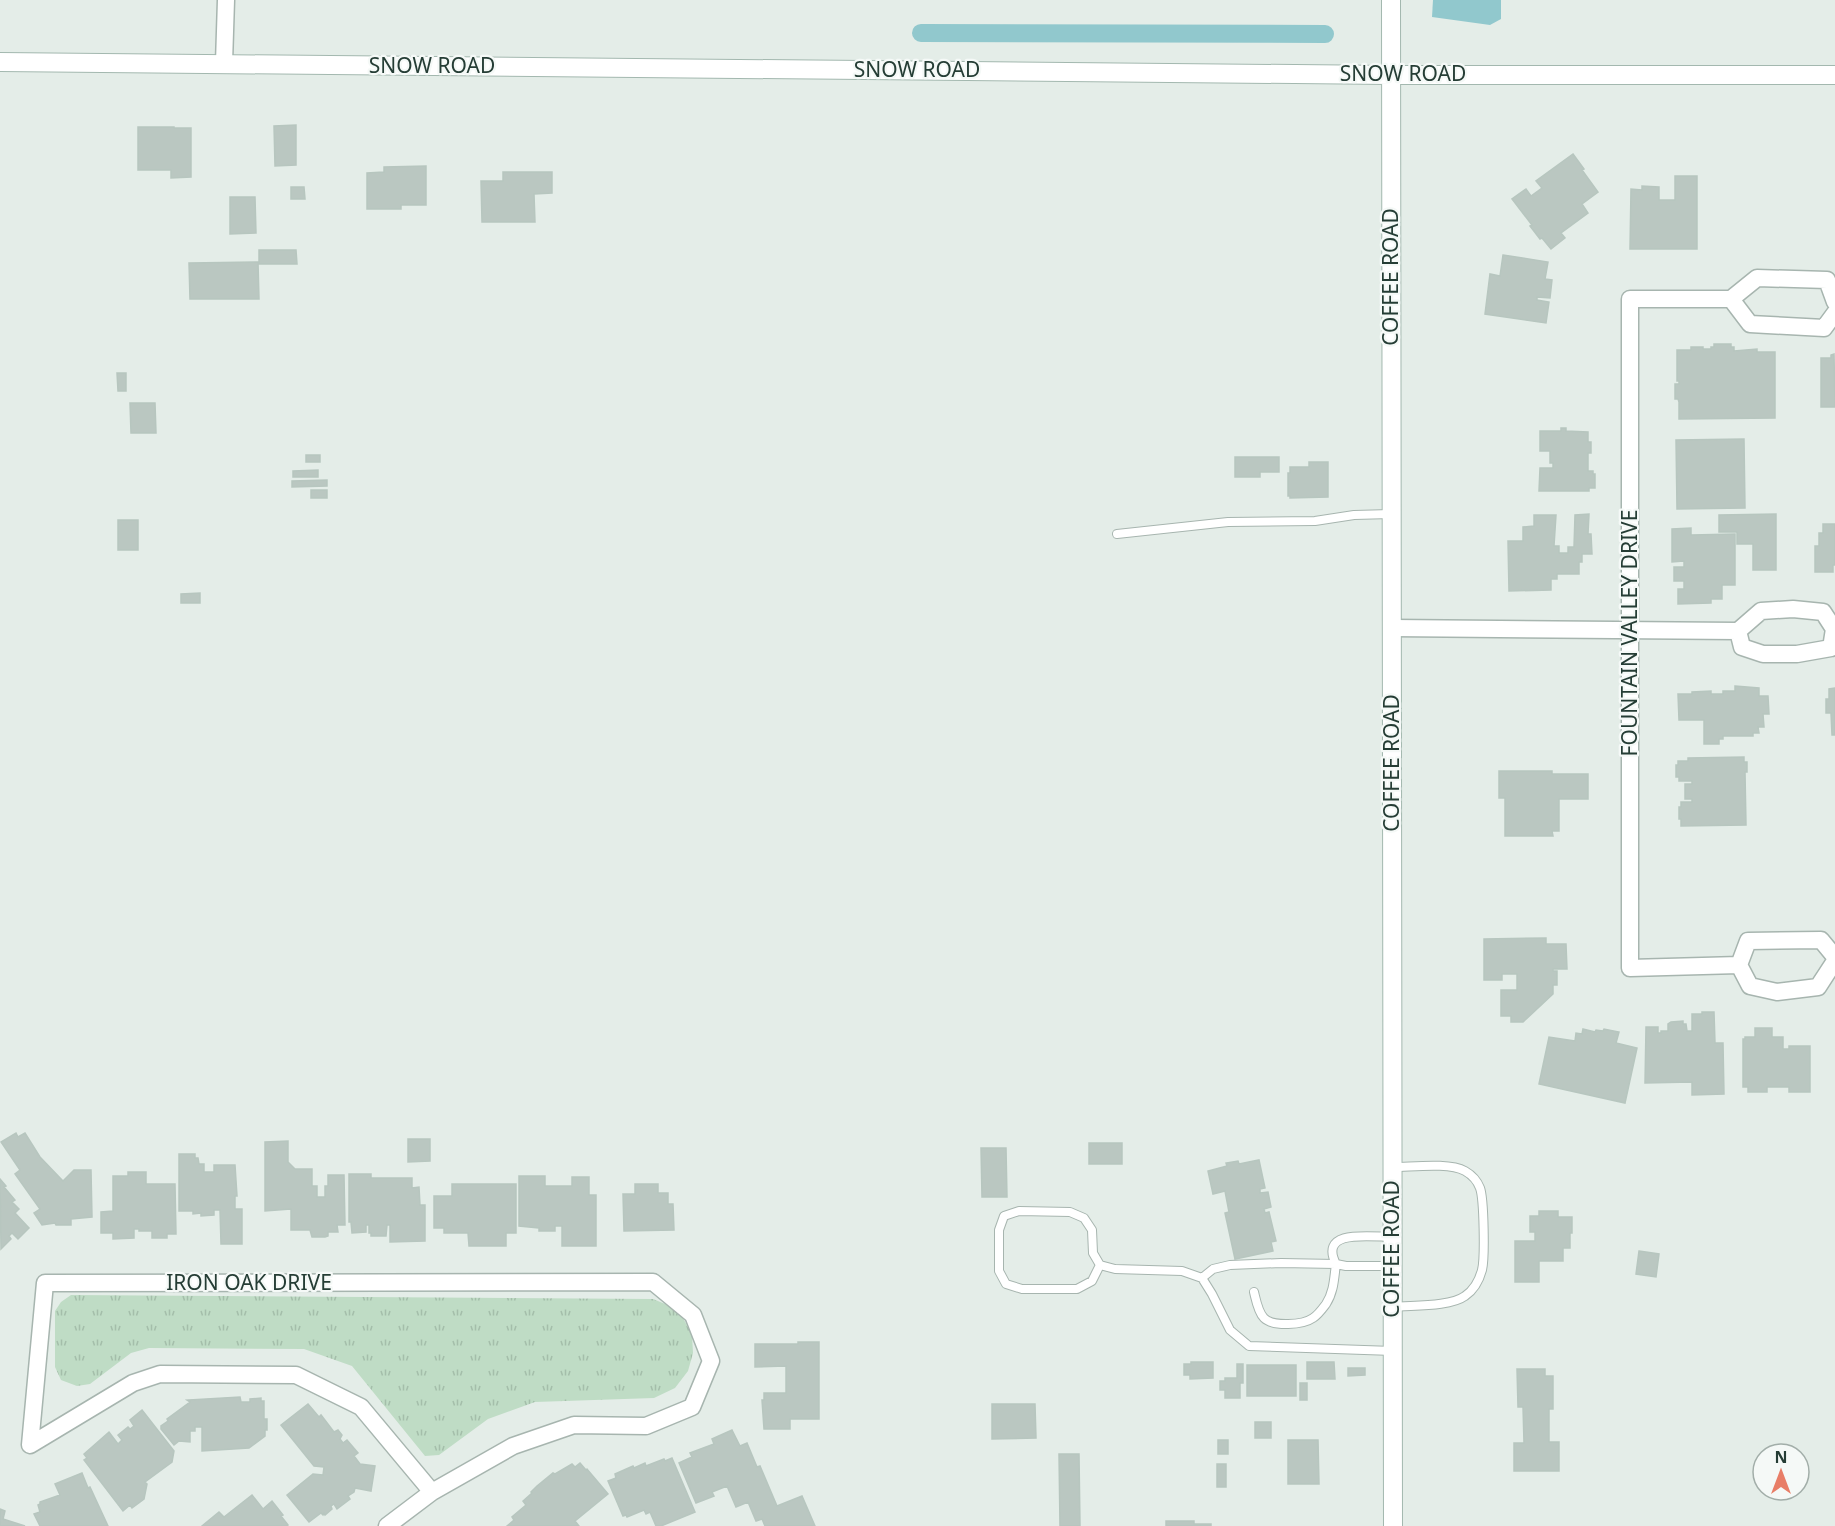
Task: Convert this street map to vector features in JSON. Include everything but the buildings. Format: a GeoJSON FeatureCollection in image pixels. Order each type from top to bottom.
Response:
{"type":"FeatureCollection","features":[{"type":"Feature","properties":{"kind":"main road","name":"COFFEE ROAD"},"geometry":{"type":"LineString","coordinates":[[1391,0],[1393,1526]]}},
{"type":"Feature","properties":{"kind":"main road","name":"SNOW ROAD"},"geometry":{"type":"LineString","coordinates":[[0,62],[1391,75],[1835,75]]}},
{"type":"Feature","properties":{"kind":"street"},"geometry":{"type":"LineString","coordinates":[[224,63],[226,0]]}},
{"type":"Feature","properties":{"kind":"street"},"geometry":{"type":"LineString","coordinates":[[1835,302],[1827,280],[1757,278],[1731,299],[1750,324],[1824,328],[1835,313]]}},
{"type":"Feature","properties":{"kind":"street","name":"FOUNTAIN VALLEY DRIVE"},"geometry":{"type":"LineString","coordinates":[[1731,299],[1630,299],[1630,968],[1739,965]]}},
{"type":"Feature","properties":{"kind":"street"},"geometry":{"type":"LineString","coordinates":[[1392,628],[1738,631],[1761,611],[1793,609],[1823,612],[1834,629],[1831,648],[1797,654],[1764,654],[1742,647],[1738,631]]}},
{"type":"Feature","properties":{"kind":"street"},"geometry":{"type":"LineString","coordinates":[[1821,940],[1835,959],[1818,987],[1777,992],[1750,986],[1739,965],[1748,941],[1821,940]]}},
{"type":"Feature","properties":{"kind":"street","name":"IRON OAK DRIVE"},"geometry":{"type":"LineString","coordinates":[[387,1526],[432,1492],[513,1446],[574,1425],[646,1426],[692,1407],[711,1361],[693,1315],[652,1282],[45,1283],[30,1445],[133,1383],[160,1374],[296,1375],[361,1407],[432,1492]]}},
{"type":"Feature","properties":{"kind":"lane"},"geometry":{"type":"LineString","coordinates":[[1117,534],[1228,522],[1315,521],[1354,515],[1391,514]]}},
{"type":"Feature","properties":{"kind":"lane"},"geometry":{"type":"LineString","coordinates":[[1392,1167],[1462,1169],[1473,1176],[1480,1189],[1483,1205],[1483,1268],[1477,1285],[1464,1297],[1448,1303],[1393,1307]]}},
{"type":"Feature","properties":{"kind":"lane"},"geometry":{"type":"LineString","coordinates":[[1100,1265],[1092,1281],[1077,1288],[1022,1289],[1006,1284],[999,1271],[999,1230],[1005,1216],[1019,1211],[1070,1212],[1084,1218],[1092,1230],[1093,1253],[1100,1265],[1115,1269],[1182,1271],[1202,1278],[1230,1330],[1249,1346],[1393,1351]]}},
{"type":"Feature","properties":{"kind":"lane"},"geometry":{"type":"LineString","coordinates":[[1254,1292],[1259,1310],[1264,1318],[1273,1323],[1299,1323],[1314,1318],[1325,1305],[1332,1291],[1336,1264],[1332,1256],[1332,1246],[1338,1239],[1393,1237]]}},
{"type":"Feature","properties":{"kind":"lane"},"geometry":{"type":"LineString","coordinates":[[1202,1278],[1213,1269],[1230,1265],[1281,1263],[1393,1266]]}},
{"type":"Feature","properties":{"kind":"green space"},"geometry":{"type":"Polygon","coordinates":[[[71,1295],[653,1299],[670,1306],[683,1318],[692,1335],[693,1353],[688,1371],[675,1388],[654,1398],[535,1402],[488,1419],[439,1455],[425,1456],[352,1366],[304,1349],[149,1348],[131,1353],[90,1384],[77,1386],[61,1380],[55,1367],[55,1311],[61,1302],[71,1295]]]}},
{"type":"Feature","properties":{"kind":"water"},"geometry":{"type":"Polygon","coordinates":[[[1433,0],[1501,0],[1501,19],[1490,25],[1432,17],[1433,0]]]}},
{"type":"Feature","properties":{"kind":"waterway"},"geometry":{"type":"LineString","coordinates":[[921,33],[1325,34]]}}]}
